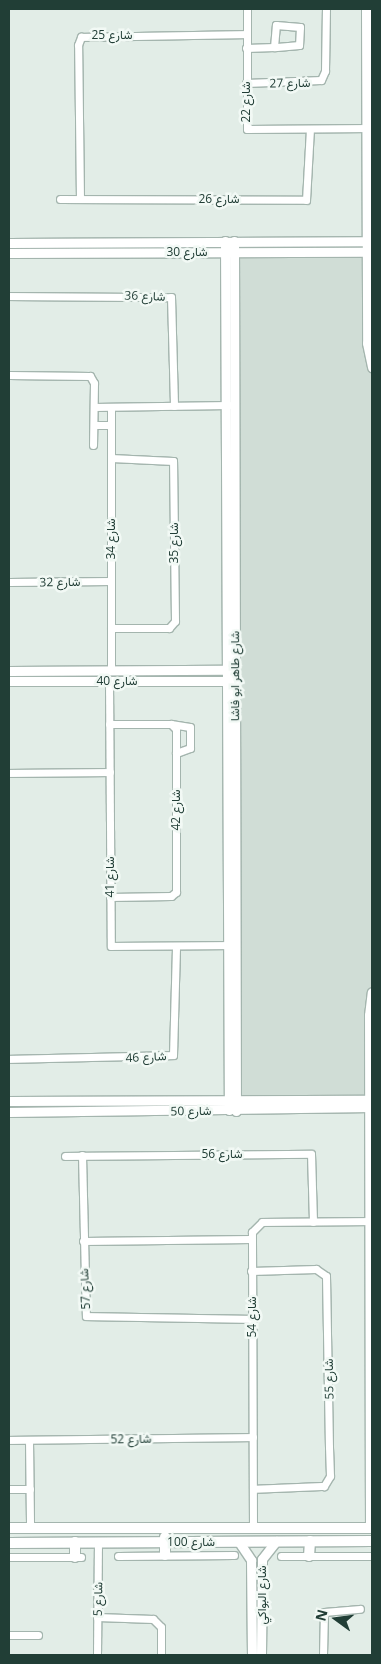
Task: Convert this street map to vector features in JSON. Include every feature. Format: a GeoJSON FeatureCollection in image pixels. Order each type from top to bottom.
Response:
{"type":"FeatureCollection","features":[{"type":"Feature","properties":{"kind":"main road","name":"شارع 100"},"geometry":{"type":"LineString","coordinates":[[9,1528],[371,1528]]}},
{"type":"Feature","properties":{"kind":"main road"},"geometry":{"type":"LineString","coordinates":[[165,1528],[165,1556]]}},
{"type":"Feature","properties":{"kind":"main road"},"geometry":{"type":"LineString","coordinates":[[310,1541],[310,1556]]}},
{"type":"Feature","properties":{"kind":"main road","name":"شارع 100"},"geometry":{"type":"LineString","coordinates":[[9,1543],[372,1541]]}},
{"type":"Feature","properties":{"kind":"main road"},"geometry":{"type":"LineString","coordinates":[[75,1542],[78,1557]]}},
{"type":"Feature","properties":{"kind":"street","name":"شارع 22"},"geometry":{"type":"LineString","coordinates":[[247,9],[247,129],[369,128]]}},
{"type":"Feature","properties":{"kind":"street","name":"شارع 27"},"geometry":{"type":"LineString","coordinates":[[246,83],[321,80],[325,71],[326,9]]}},
{"type":"Feature","properties":{"kind":"street"},"geometry":{"type":"LineString","coordinates":[[366,9],[369,67],[366,252],[370,281],[372,368]]}},
{"type":"Feature","properties":{"kind":"street"},"geometry":{"type":"LineString","coordinates":[[246,48],[274,47],[298,46],[300,27],[275,25],[274,47]]}},
{"type":"Feature","properties":{"kind":"street","name":"شارع 25"},"geometry":{"type":"LineString","coordinates":[[80,199],[78,44],[81,37],[246,34]]}},
{"type":"Feature","properties":{"kind":"street","name":"شارع 26"},"geometry":{"type":"LineString","coordinates":[[60,199],[306,200],[310,129]]}},
{"type":"Feature","properties":{"kind":"street","name":"شارع طاهر ابو فاشا"},"geometry":{"type":"LineString","coordinates":[[230,241],[231,945]]}},
{"type":"Feature","properties":{"kind":"street","name":"شارع 30"},"geometry":{"type":"LineString","coordinates":[[9,243],[366,241]]}},
{"type":"Feature","properties":{"kind":"street","name":"شارع 30"},"geometry":{"type":"LineString","coordinates":[[9,253],[366,252]]}},
{"type":"Feature","properties":{"kind":"street","name":"شارع 36"},"geometry":{"type":"LineString","coordinates":[[9,296],[172,297],[174,406]]}},
{"type":"Feature","properties":{"kind":"street"},"geometry":{"type":"LineString","coordinates":[[9,374],[88,375],[94,383],[93,445]]}},
{"type":"Feature","properties":{"kind":"street"},"geometry":{"type":"LineString","coordinates":[[94,407],[230,405]]}},
{"type":"Feature","properties":{"kind":"street","name":"شارع طاهر ابو فاشا"},"geometry":{"type":"LineString","coordinates":[[230,405],[225,681],[233,1111]]}},
{"type":"Feature","properties":{"kind":"street","name":"شارع 34"},"geometry":{"type":"LineString","coordinates":[[111,407],[111,670]]}},
{"type":"Feature","properties":{"kind":"street"},"geometry":{"type":"LineString","coordinates":[[94,425],[111,425]]}},
{"type":"Feature","properties":{"kind":"street","name":"شارع 35"},"geometry":{"type":"LineString","coordinates":[[111,458],[173,461],[175,621],[169,628],[111,628]]}},
{"type":"Feature","properties":{"kind":"street","name":"شارع 32"},"geometry":{"type":"LineString","coordinates":[[9,582],[111,581]]}},
{"type":"Feature","properties":{"kind":"street","name":"شارع 40"},"geometry":{"type":"LineString","coordinates":[[9,671],[225,670]]}},
{"type":"Feature","properties":{"kind":"street","name":"شارع 40"},"geometry":{"type":"LineString","coordinates":[[9,681],[225,681]]}},
{"type":"Feature","properties":{"kind":"street","name":"شارع 41"},"geometry":{"type":"LineString","coordinates":[[109,681],[112,947],[231,945]]}},
{"type":"Feature","properties":{"kind":"street"},"geometry":{"type":"LineString","coordinates":[[109,724],[171,724],[190,726],[190,748],[176,752]]}},
{"type":"Feature","properties":{"kind":"street","name":"شارع 42"},"geometry":{"type":"LineString","coordinates":[[110,896],[176,894],[176,728],[171,724]]}},
{"type":"Feature","properties":{"kind":"street"},"geometry":{"type":"LineString","coordinates":[[9,772],[110,772]]}},
{"type":"Feature","properties":{"kind":"street","name":"شارع 46"},"geometry":{"type":"LineString","coordinates":[[9,1059],[170,1057],[176,1047],[176,946]]}},
{"type":"Feature","properties":{"kind":"street"},"geometry":{"type":"LineString","coordinates":[[371,1528],[372,992]]}},
{"type":"Feature","properties":{"kind":"street","name":"شارع 50"},"geometry":{"type":"LineString","coordinates":[[9,1101],[233,1101],[371,1104]]}},
{"type":"Feature","properties":{"kind":"street","name":"شارع 50"},"geometry":{"type":"LineString","coordinates":[[9,1112],[233,1111],[371,1104]]}},
{"type":"Feature","properties":{"kind":"street","name":"شارع 56"},"geometry":{"type":"LineString","coordinates":[[65,1156],[310,1154],[313,1222]]}},
{"type":"Feature","properties":{"kind":"street","name":"شارع 57"},"geometry":{"type":"LineString","coordinates":[[82,1155],[84,1310],[89,1318],[252,1319]]}},
{"type":"Feature","properties":{"kind":"street"},"geometry":{"type":"LineString","coordinates":[[83,1241],[251,1240],[254,1227],[262,1222],[372,1222]]}},
{"type":"Feature","properties":{"kind":"street","name":"شارع 54"},"geometry":{"type":"LineString","coordinates":[[251,1240],[254,1528]]}},
{"type":"Feature","properties":{"kind":"street","name":"شارع 55"},"geometry":{"type":"LineString","coordinates":[[251,1271],[316,1269],[328,1280],[330,1466],[329,1480],[321,1487],[253,1489]]}},
{"type":"Feature","properties":{"kind":"street","name":"شارع 52"},"geometry":{"type":"LineString","coordinates":[[9,1440],[253,1437]]}},
{"type":"Feature","properties":{"kind":"street"},"geometry":{"type":"LineString","coordinates":[[29,1440],[30,1528]]}},
{"type":"Feature","properties":{"kind":"street"},"geometry":{"type":"LineString","coordinates":[[9,1489],[30,1489]]}},
{"type":"Feature","properties":{"kind":"street","name":"شارع 5"},"geometry":{"type":"LineString","coordinates":[[97,1655],[98,1542]]}},
{"type":"Feature","properties":{"kind":"street","name":"شارع البواكي"},"geometry":{"type":"LineString","coordinates":[[239,1542],[247,1549],[251,1564],[252,1655]]}},
{"type":"Feature","properties":{"kind":"street","name":"شارع البواكي"},"geometry":{"type":"LineString","coordinates":[[261,1655],[262,1564],[267,1549],[276,1542]]}},
{"type":"Feature","properties":{"kind":"street"},"geometry":{"type":"LineString","coordinates":[[118,1556],[234,1555]]}},
{"type":"Feature","properties":{"kind":"street"},"geometry":{"type":"LineString","coordinates":[[281,1556],[372,1556]]}},
{"type":"Feature","properties":{"kind":"street"},"geometry":{"type":"LineString","coordinates":[[9,1557],[78,1557]]}},
{"type":"Feature","properties":{"kind":"street"},"geometry":{"type":"LineString","coordinates":[[251,1564],[262,1564]]}},
{"type":"Feature","properties":{"kind":"street"},"geometry":{"type":"LineString","coordinates":[[323,1655],[324,1612],[360,1609]]}},
{"type":"Feature","properties":{"kind":"street"},"geometry":{"type":"LineString","coordinates":[[97,1617],[153,1619],[161,1627],[161,1655]]}},
{"type":"Feature","properties":{"kind":"street"},"geometry":{"type":"LineString","coordinates":[[9,1635],[38,1635]]}},
{"type":"Feature","properties":{"kind":"shaded area"},"geometry":{"type":"Polygon","coordinates":[[[229,247],[372,247],[372,1106],[229,1106],[229,247]]]}}]}
